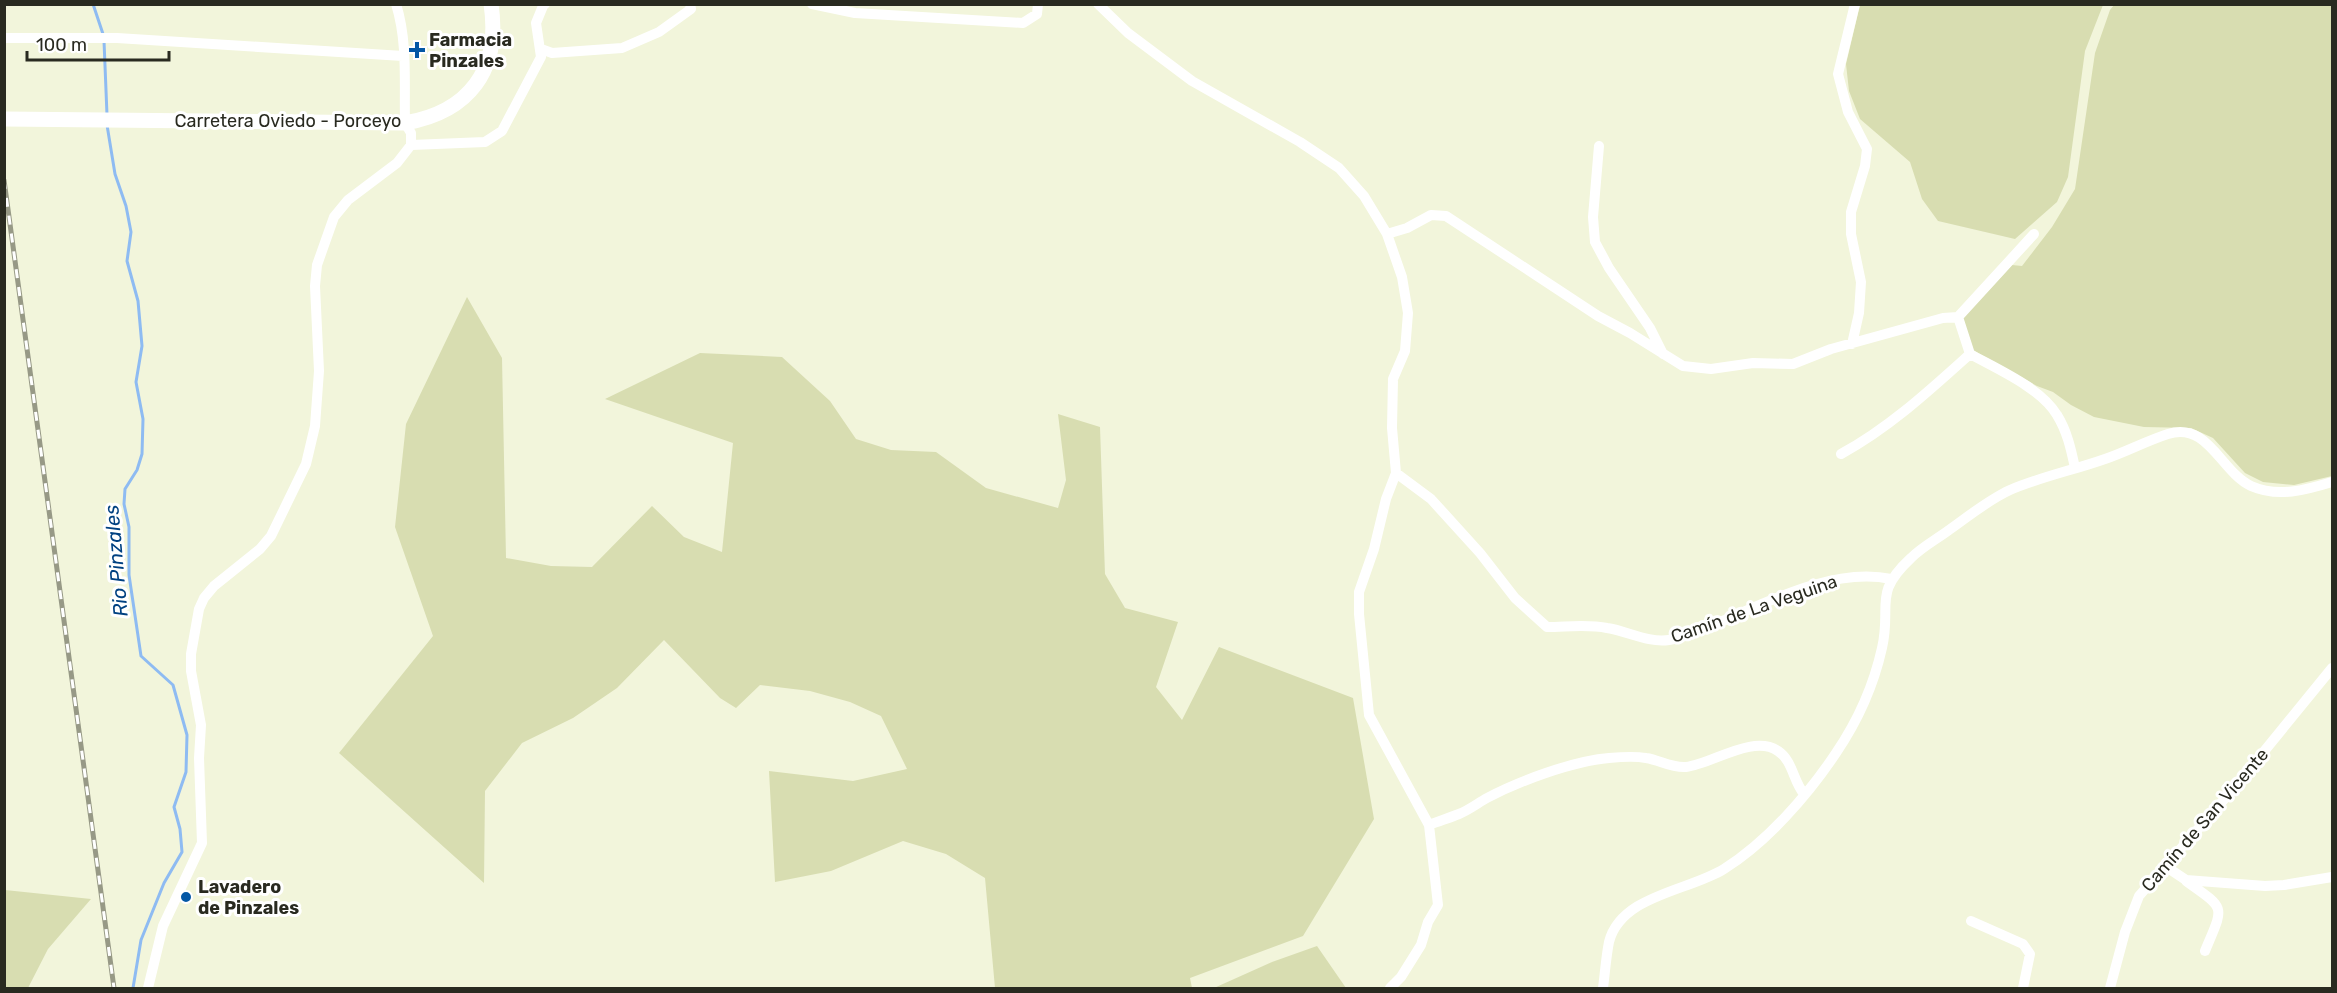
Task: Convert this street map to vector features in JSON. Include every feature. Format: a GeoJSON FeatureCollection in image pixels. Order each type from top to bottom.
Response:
{"type":"FeatureCollection","features":[{"type":"Feature","properties":{"kind":"main road","name":"Carretera Oviedo - Porceyo"},"geometry":{"type":"LineString","coordinates":[[4,119],[405,123],[426,119],[463,100],[474,87],[490,56],[494,36],[491,4]]}},
{"type":"Feature","properties":{"kind":"street"},"geometry":{"type":"LineString","coordinates":[[148,988],[163,926],[202,843],[199,758],[201,725],[191,671],[191,654],[199,609],[204,598],[214,586],[260,549],[270,536],[306,464],[315,426],[320,371],[316,265],[334,217],[348,200],[397,163],[411,145],[411,133],[405,123],[403,56],[400,19],[396,4]]}},
{"type":"Feature","properties":{"kind":"street"},"geometry":{"type":"LineString","coordinates":[[411,145],[485,142],[502,131],[541,57],[536,23],[545,4]]}},
{"type":"Feature","properties":{"kind":"street"},"geometry":{"type":"LineString","coordinates":[[541,49],[552,52],[622,48],[659,32],[691,9],[690,4]]}},
{"type":"Feature","properties":{"kind":"street"},"geometry":{"type":"LineString","coordinates":[[812,4],[855,13],[1023,23],[1037,14],[1038,4]]}},
{"type":"Feature","properties":{"kind":"street"},"geometry":{"type":"LineString","coordinates":[[1098,4],[1128,33],[1192,81],[1300,142],[1339,168],[1364,196],[1387,234],[1402,276],[1408,313],[1405,351],[1393,379],[1392,428],[1396,473],[1386,499],[1374,549],[1359,592],[1359,614],[1369,715],[1429,825],[1438,904],[1428,922],[1421,945],[1401,977],[1390,988]]}},
{"type":"Feature","properties":{"kind":"street"},"geometry":{"type":"LineString","coordinates":[[1852,344],[1859,313],[1861,282],[1851,234],[1851,212],[1865,166],[1867,149],[1848,112],[1838,74],[1855,4]]}},
{"type":"Feature","properties":{"kind":"street"},"geometry":{"type":"LineString","coordinates":[[4,39],[117,38],[403,56]]}},
{"type":"Feature","properties":{"kind":"street"},"geometry":{"type":"LineString","coordinates":[[1599,146],[1593,216],[1595,242],[1609,268],[1650,328],[1664,356]]}},
{"type":"Feature","properties":{"kind":"street"},"geometry":{"type":"LineString","coordinates":[[1387,234],[1407,228],[1431,215],[1446,216],[1598,316],[1630,333],[1664,356],[1683,366],[1711,369],[1753,363],[1793,364],[1831,349],[1943,318],[1958,317],[2034,234]]}},
{"type":"Feature","properties":{"kind":"street"},"geometry":{"type":"LineString","coordinates":[[1958,317],[1970,354],[2028,386],[2056,413],[2070,442],[2075,468]]}},
{"type":"Feature","properties":{"kind":"street"},"geometry":{"type":"LineString","coordinates":[[1841,454],[1864,441],[1916,402],[1970,354]]}},
{"type":"Feature","properties":{"kind":"street"},"geometry":{"type":"LineString","coordinates":[[1603,988],[1610,941],[1615,928],[1631,909],[1645,901],[1704,880],[1725,868],[1772,831],[1836,753],[1864,703],[1882,647],[1885,596],[1891,579],[1912,556],[1988,503],[2010,490],[2105,459],[2171,433],[2191,432],[2205,441],[2235,475],[2252,486],[2272,491],[2298,492],[2332,482]]}},
{"type":"Feature","properties":{"kind":"street","name":"Camín de La Veguina"},"geometry":{"type":"LineString","coordinates":[[1396,473],[1431,499],[1480,553],[1515,598],[1547,627],[1606,628],[1640,638],[1668,640],[1696,632],[1781,595],[1846,577],[1875,575],[1891,579]]}},
{"type":"Feature","properties":{"kind":"street","name":"Camín de San Vicente"},"geometry":{"type":"LineString","coordinates":[[2110,988],[2125,932],[2139,896],[2235,787],[2332,668]]}},
{"type":"Feature","properties":{"kind":"street"},"geometry":{"type":"LineString","coordinates":[[1429,825],[1462,813],[1514,786],[1575,765],[1608,758],[1646,758],[1670,766],[1687,767],[1751,746],[1765,746],[1778,751],[1793,771],[1798,788],[1803,794]]}},
{"type":"Feature","properties":{"kind":"street"},"geometry":{"type":"LineString","coordinates":[[2165,866],[2214,901],[2218,907],[2220,915],[2205,951]]}},
{"type":"Feature","properties":{"kind":"street"},"geometry":{"type":"LineString","coordinates":[[2186,880],[2265,886],[2332,877]]}},
{"type":"Feature","properties":{"kind":"street"},"geometry":{"type":"LineString","coordinates":[[1971,921],[2028,949],[2030,954],[2024,988]]}},
{"type":"Feature","properties":{"kind":"green space"},"geometry":{"type":"Polygon","coordinates":[[[1860,5],[2103,5],[2085,51],[2068,177],[2057,202],[2015,239],[1938,221],[1922,199],[1910,162],[1860,119],[1849,91],[1846,64],[1860,5]]]}},
{"type":"Feature","properties":{"kind":"green space"},"geometry":{"type":"Polygon","coordinates":[[[2114,5],[2332,5],[2332,476],[2294,485],[2263,482],[2245,473],[2213,438],[2191,428],[2144,427],[2094,417],[2053,392],[2037,386],[1973,350],[1963,318],[2012,265],[2022,266],[2052,227],[2075,189],[2095,53],[2110,10],[2114,5]]]}},
{"type":"Feature","properties":{"kind":"green space"},"geometry":{"type":"Polygon","coordinates":[[[467,297],[502,358],[506,558],[551,566],[592,567],[652,506],[684,537],[722,552],[733,443],[605,399],[700,353],[782,357],[830,401],[856,439],[891,450],[936,452],[986,488],[1058,508],[1066,480],[1058,414],[1100,427],[1105,574],[1125,608],[1178,622],[1156,687],[1182,720],[1219,647],[1353,698],[1374,819],[1303,936],[1190,978],[1192,988],[995,988],[985,878],[946,854],[903,841],[831,871],[775,882],[769,771],[853,781],[907,769],[881,716],[850,702],[810,691],[760,685],[736,708],[720,698],[664,640],[617,688],[573,718],[522,743],[485,791],[484,883],[339,753],[433,636],[395,527],[406,424],[467,297]]]}},
{"type":"Feature","properties":{"kind":"green space"},"geometry":{"type":"Polygon","coordinates":[[[5,890],[91,899],[48,949],[28,988],[5,988],[5,890]]]}},
{"type":"Feature","properties":{"kind":"green space"},"geometry":{"type":"Polygon","coordinates":[[[1317,946],[1346,988],[1214,988],[1272,962],[1317,946]]]}},
{"type":"Feature","properties":{"kind":"waterway","name":"Rio Pinzales"},"geometry":{"type":"LineString","coordinates":[[93,4],[103,34]]}},
{"type":"Feature","properties":{"kind":"waterway","name":"Rio Pinzales"},"geometry":{"type":"LineString","coordinates":[[104,41],[107,115]]}},
{"type":"Feature","properties":{"kind":"waterway","name":"Rio Pinzales"},"geometry":{"type":"LineString","coordinates":[[107,125],[115,174],[126,206],[131,232],[127,261],[138,301],[142,346],[136,382],[143,419],[142,454],[137,470],[125,489],[124,504],[129,527],[129,575],[141,656],[173,685],[187,735],[186,772],[174,807],[180,829],[182,852],[164,883],[141,940],[133,988]]}},
{"type":"Feature","properties":{"kind":"railway"},"geometry":{"type":"LineString","coordinates":[[4,180],[114,988]]}},
{"type":"Feature","properties":{"kind":"place","name":"Farmacia Pinzales"},"geometry":{"type":"Point","coordinates":[417,50]}},
{"type":"Feature","properties":{"kind":"place","name":"Lavadero de Pinzales"},"geometry":{"type":"Point","coordinates":[186,897]}}]}
